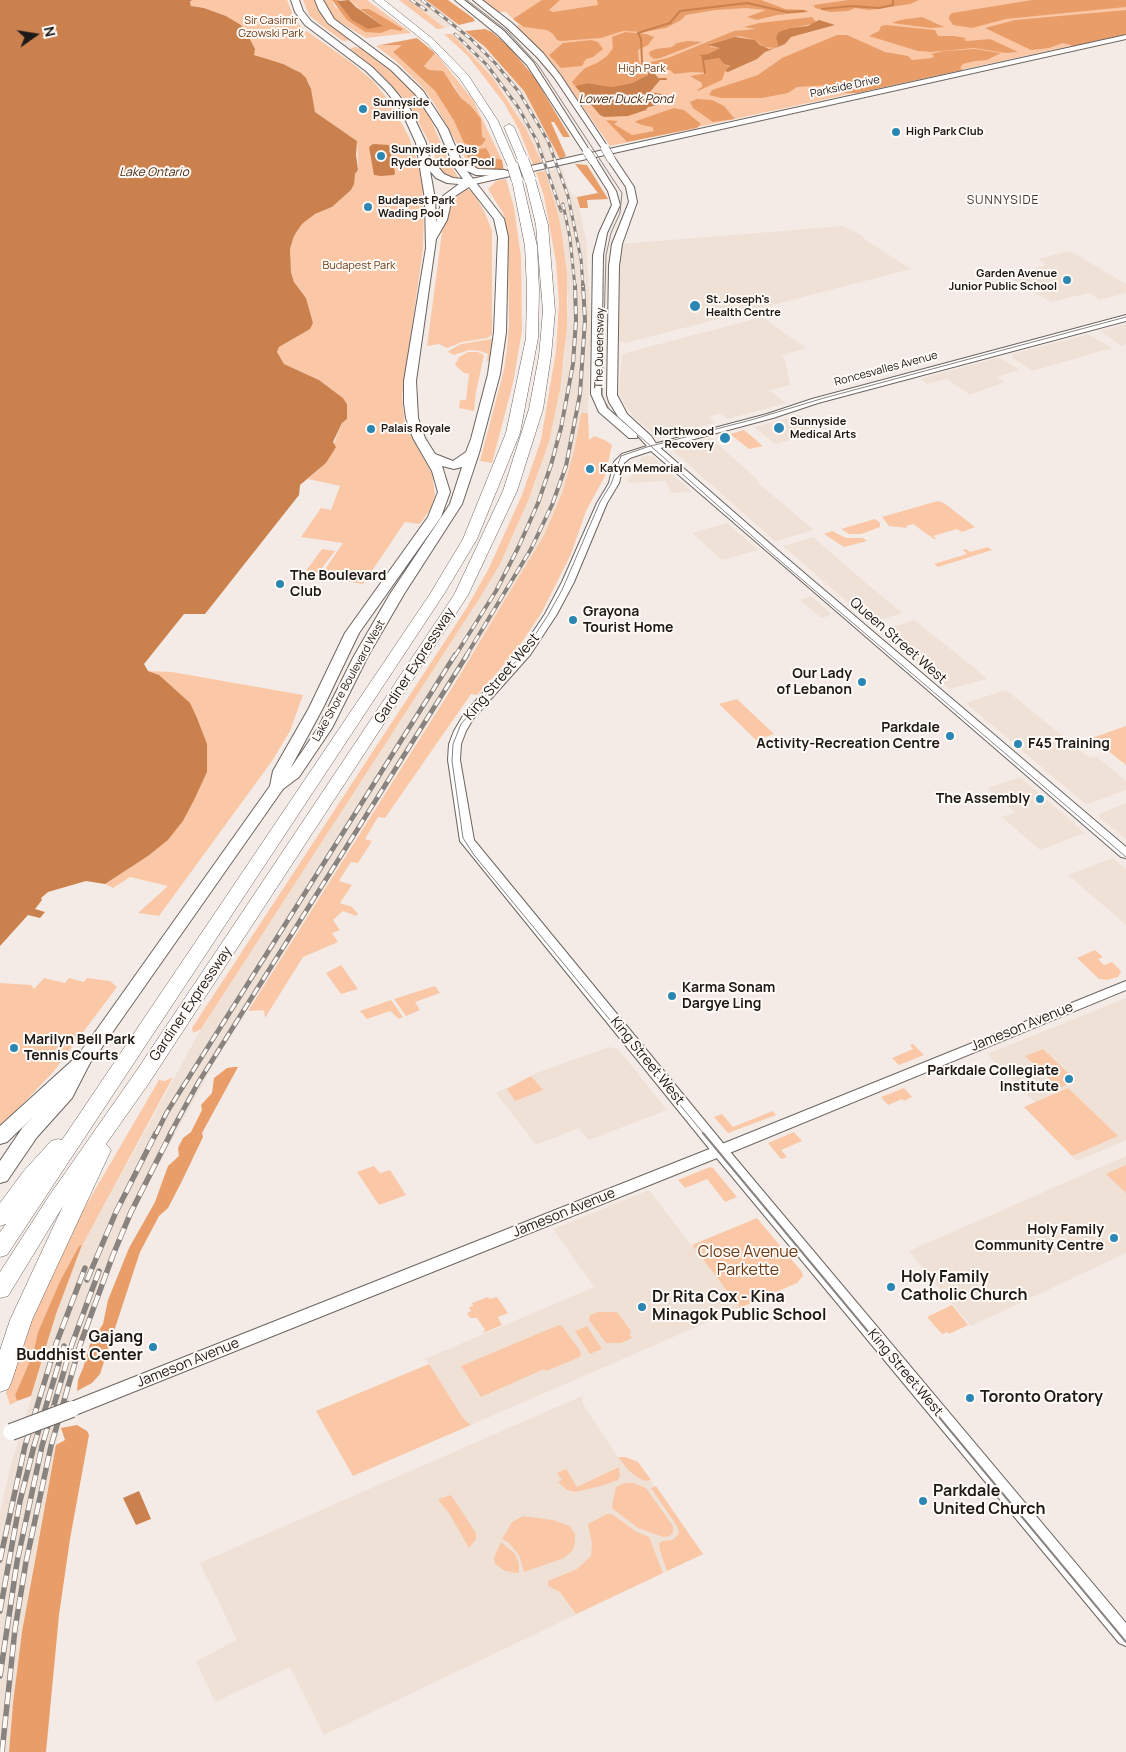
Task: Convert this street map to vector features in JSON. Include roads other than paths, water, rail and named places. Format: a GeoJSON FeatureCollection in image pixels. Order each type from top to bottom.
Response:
{"type":"FeatureCollection","features":[{"type":"Feature","properties":{"kind":"highway","name":"Lake Shore Boulevard West"},"geometry":{"type":"LineString","coordinates":[[278,786],[281,771],[316,708],[340,653],[354,628],[439,508],[443,498],[443,484],[438,470],[419,438],[412,418],[410,403],[410,381],[424,302],[431,241],[430,199],[424,155],[412,121],[400,102],[369,69],[308,23],[299,12],[295,0]]}},
{"type":"Feature","properties":{"kind":"highway","name":"Lake Shore Boulevard West"},"geometry":{"type":"LineString","coordinates":[[94,1046],[278,786],[294,774],[325,728],[361,656],[397,594],[456,504],[473,453],[494,374],[499,339],[503,238],[499,219],[483,196],[470,182],[454,156],[444,129],[420,93],[389,64],[331,21],[319,0]]}},
{"type":"Feature","properties":{"kind":"highway","name":"Gardiner Expressway"},"geometry":{"type":"LineString","coordinates":[[0,1248],[431,602],[470,539],[481,517],[513,433],[524,388],[532,338],[533,289],[531,246],[513,175],[497,128],[475,91],[431,42],[378,0]]}},
{"type":"Feature","properties":{"kind":"highway"},"geometry":{"type":"LineString","coordinates":[[391,0],[442,40],[481,83]]}},
{"type":"Feature","properties":{"kind":"highway","name":"Gardiner Expressway"},"geometry":{"type":"LineString","coordinates":[[505,119],[524,160],[513,175]]}},
{"type":"Feature","properties":{"kind":"highway"},"geometry":{"type":"LineString","coordinates":[[424,155],[440,176],[451,180],[470,182]]}},
{"type":"Feature","properties":{"kind":"highway"},"geometry":{"type":"LineString","coordinates":[[454,156],[476,172],[513,175]]}},
{"type":"Feature","properties":{"kind":"highway"},"geometry":{"type":"LineString","coordinates":[[499,219],[496,206],[485,187],[489,183],[513,175]]}},
{"type":"Feature","properties":{"kind":"highway","name":"Gardiner Expressway"},"geometry":{"type":"LineString","coordinates":[[0,1290],[56,1201],[117,1115],[461,595],[499,516],[523,453],[536,408],[545,356],[548,311],[547,270],[542,225],[513,175]]}},
{"type":"Feature","properties":{"kind":"highway"},"geometry":{"type":"LineString","coordinates":[[431,241],[442,220],[445,201],[448,196],[470,182]]}},
{"type":"Feature","properties":{"kind":"highway"},"geometry":{"type":"LineString","coordinates":[[430,457],[443,463],[454,465],[463,462],[473,453]]}},
{"type":"Feature","properties":{"kind":"highway"},"geometry":{"type":"LineString","coordinates":[[0,1137],[48,1090],[82,1061]]}},
{"type":"Feature","properties":{"kind":"highway"},"geometry":{"type":"LineString","coordinates":[[0,1176],[30,1132],[66,1093],[82,1061]]}},
{"type":"Feature","properties":{"kind":"highway"},"geometry":{"type":"LineString","coordinates":[[0,1218],[30,1177],[102,1097]]}},
{"type":"Feature","properties":{"kind":"highway"},"geometry":{"type":"LineString","coordinates":[[0,1383],[21,1320],[117,1115]]}},
{"type":"Feature","properties":{"kind":"main road","name":"The Queensway"},"geometry":{"type":"LineString","coordinates":[[459,0],[501,33],[530,64],[612,191],[616,205],[603,232],[598,255],[596,342],[598,399],[603,410],[616,423],[635,438],[653,447]]}},
{"type":"Feature","properties":{"kind":"main road","name":"The Queensway"},"geometry":{"type":"LineString","coordinates":[[477,0],[518,32],[540,55],[561,82],[630,187],[633,202],[615,254],[612,395],[623,416],[647,438],[653,447]]}},
{"type":"Feature","properties":{"kind":"main road","name":"Parkside Drive"},"geometry":{"type":"LineString","coordinates":[[470,182],[564,164],[670,137],[1126,37]]}},
{"type":"Feature","properties":{"kind":"main road","name":"Queen Street West"},"geometry":{"type":"LineString","coordinates":[[653,447],[835,606],[1126,854]]}},
{"type":"Feature","properties":{"kind":"main road","name":"King Street West"},"geometry":{"type":"LineString","coordinates":[[653,447],[626,456],[619,462],[614,483],[599,509],[560,598],[526,652],[464,723],[455,744],[454,760],[464,830],[471,848],[1126,1638]]}},
{"type":"Feature","properties":{"kind":"main road","name":"Lake Shore Boulevard West"},"geometry":{"type":"LineString","coordinates":[[82,1061],[94,1046]]}},
{"type":"Feature","properties":{"kind":"street","name":"Roncesvalles Avenue"},"geometry":{"type":"LineString","coordinates":[[653,447],[1126,318]]}},
{"type":"Feature","properties":{"kind":"street","name":"Jameson Avenue"},"geometry":{"type":"LineString","coordinates":[[5,1434],[720,1150],[1126,985]]}},
{"type":"Feature","properties":{"kind":"water","name":"Lake Ontario"},"geometry":{"type":"Polygon","coordinates":[[[0,0],[192,0],[190,2],[191,6],[204,8],[226,16],[241,25],[245,30],[255,49],[254,55],[283,64],[301,73],[306,78],[311,89],[315,112],[357,141],[358,170],[355,174],[351,190],[332,207],[315,214],[302,224],[294,236],[290,249],[291,272],[294,282],[306,298],[313,323],[310,329],[279,347],[277,352],[284,364],[319,380],[343,398],[347,404],[347,419],[342,423],[333,442],[336,447],[326,463],[300,485],[299,495],[205,614],[184,614],[144,664],[148,671],[159,675],[190,703],[207,744],[207,772],[183,821],[168,840],[148,856],[105,884],[86,881],[48,892],[41,898],[42,900],[35,909],[45,912],[40,918],[28,915],[0,946],[0,0]]]}},
{"type":"Feature","properties":{"kind":"water"},"geometry":{"type":"Polygon","coordinates":[[[349,0],[383,26],[368,29],[352,20],[337,1],[349,0]]]}},
{"type":"Feature","properties":{"kind":"water"},"geometry":{"type":"Polygon","coordinates":[[[819,20],[835,25],[791,37],[785,44],[775,48],[778,45],[776,37],[779,32],[808,26],[819,20]]]}},
{"type":"Feature","properties":{"kind":"water"},"geometry":{"type":"Polygon","coordinates":[[[735,37],[755,40],[760,45],[769,49],[775,48],[765,52],[757,59],[728,72],[725,71],[730,66],[724,64],[719,58],[703,61],[700,55],[708,54],[720,48],[707,45],[735,37]]]}},
{"type":"Feature","properties":{"kind":"water","name":"Lower Duck Pond"},"geometry":{"type":"Polygon","coordinates":[[[641,63],[646,63],[660,80],[650,92],[668,95],[667,103],[648,107],[646,110],[628,116],[604,117],[600,115],[575,86],[588,83],[612,87],[632,83],[648,75],[648,71],[641,63]]]}},
{"type":"Feature","properties":{"kind":"water","name":"Sunnyside - Gus Ryder Outdoor Pool"},"geometry":{"type":"Polygon","coordinates":[[[373,144],[389,145],[394,175],[374,175],[369,147],[373,144]]]}},
{"type":"Feature","properties":{"kind":"water"},"geometry":{"type":"Polygon","coordinates":[[[139,1491],[151,1519],[136,1525],[123,1498],[139,1491]]]}},
{"type":"Feature","properties":{"kind":"waterway"},"geometry":{"type":"LineString","coordinates":[[822,9],[852,6],[879,8],[893,5],[893,0]]}},
{"type":"Feature","properties":{"kind":"waterway"},"geometry":{"type":"LineString","coordinates":[[642,62],[641,39],[638,33],[670,23],[680,11],[747,3],[787,12],[804,11]]}},
{"type":"Feature","properties":{"kind":"waterway"},"geometry":{"type":"LineString","coordinates":[[703,61],[705,73]]}},
{"type":"Feature","properties":{"kind":"waterway"},"geometry":{"type":"LineString","coordinates":[[659,79],[666,79]]}},
{"type":"Feature","properties":{"kind":"tram line"},"geometry":{"type":"LineString","coordinates":[[467,0],[507,31],[538,65],[622,193],[620,213],[611,233],[606,255],[602,396],[609,409],[651,446]]}},
{"type":"Feature","properties":{"kind":"tram line"},"geometry":{"type":"LineString","coordinates":[[651,446],[1126,317]]}},
{"type":"Feature","properties":{"kind":"tram line"},"geometry":{"type":"LineString","coordinates":[[651,446],[777,558],[1126,857]]}},
{"type":"Feature","properties":{"kind":"tram line"},"geometry":{"type":"LineString","coordinates":[[651,446],[621,456],[611,484],[600,502],[562,590],[524,652],[461,724],[453,744],[452,761],[463,838],[474,855],[704,1134]]}},
{"type":"Feature","properties":{"kind":"tram line"},"geometry":{"type":"LineString","coordinates":[[703,1133],[1126,1642]]}},
{"type":"Feature","properties":{"kind":"railway"},"geometry":{"type":"LineString","coordinates":[[411,0],[426,10]]}},
{"type":"Feature","properties":{"kind":"railway"},"geometry":{"type":"LineString","coordinates":[[422,0],[471,39],[496,64],[519,92],[548,141],[568,196],[581,259],[583,287]]}},
{"type":"Feature","properties":{"kind":"railway"},"geometry":{"type":"LineString","coordinates":[[455,34],[487,65],[518,107],[537,141],[561,211]]}},
{"type":"Feature","properties":{"kind":"railway"},"geometry":{"type":"LineString","coordinates":[[563,204],[570,238],[575,287]]}},
{"type":"Feature","properties":{"kind":"railway"},"geometry":{"type":"LineString","coordinates":[[455,656],[496,591],[518,548],[538,503],[551,465],[561,428],[573,364],[576,320],[575,285]]}},
{"type":"Feature","properties":{"kind":"railway"},"geometry":{"type":"LineString","coordinates":[[466,656],[531,549],[552,505],[566,466],[580,394],[585,320],[583,285]]}},
{"type":"Feature","properties":{"kind":"railway"},"geometry":{"type":"LineString","coordinates":[[156,1134],[167,1112],[455,655]]}},
{"type":"Feature","properties":{"kind":"railway"},"geometry":{"type":"LineString","coordinates":[[170,1134],[198,1083],[467,655]]}},
{"type":"Feature","properties":{"kind":"railway"},"geometry":{"type":"LineString","coordinates":[[87,1280],[116,1212],[156,1133]]}},
{"type":"Feature","properties":{"kind":"railway"},"geometry":{"type":"LineString","coordinates":[[2,1752],[15,1629],[26,1562],[51,1446],[80,1345],[113,1255],[131,1212],[171,1133]]}},
{"type":"Feature","properties":{"kind":"railway"},"geometry":{"type":"LineString","coordinates":[[0,1560],[25,1446],[56,1344],[85,1268]]}},
{"type":"Feature","properties":{"kind":"railway"},"geometry":{"type":"LineString","coordinates":[[0,1676],[17,1562],[42,1446],[72,1344],[99,1271]]}},
{"type":"Feature","properties":{"kind":"railway"},"geometry":{"type":"LineString","coordinates":[[0,1611],[20,1501],[34,1446],[64,1346]]}},
{"type":"Feature","properties":{"kind":"place","name":"Sunnyside Pavillion"},"geometry":{"type":"Point","coordinates":[363,109]}},
{"type":"Feature","properties":{"kind":"place","name":"High Park Club"},"geometry":{"type":"Point","coordinates":[896,132]}},
{"type":"Feature","properties":{"kind":"place","name":"Sunnyside - Gus Ryder Outdoor Pool"},"geometry":{"type":"Point","coordinates":[381,156]}},
{"type":"Feature","properties":{"kind":"place","name":"Budapest Park Wading Pool"},"geometry":{"type":"Point","coordinates":[368,207]}},
{"type":"Feature","properties":{"kind":"place","name":"Garden Avenue Junior Public School"},"geometry":{"type":"Point","coordinates":[1067,280]}},
{"type":"Feature","properties":{"kind":"place","name":"St. Joseph's Health Centre"},"geometry":{"type":"Point","coordinates":[695,306]}},
{"type":"Feature","properties":{"kind":"place","name":"Sunnyside Medical Arts"},"geometry":{"type":"Point","coordinates":[779,428]}},
{"type":"Feature","properties":{"kind":"place","name":"Palais Royale"},"geometry":{"type":"Point","coordinates":[371,429]}},
{"type":"Feature","properties":{"kind":"place","name":"Northwood Recovery"},"geometry":{"type":"Point","coordinates":[725,438]}},
{"type":"Feature","properties":{"kind":"place","name":"Katyn Memorial"},"geometry":{"type":"Point","coordinates":[590,469]}},
{"type":"Feature","properties":{"kind":"place","name":"The Boulevard Club"},"geometry":{"type":"Point","coordinates":[280,584]}},
{"type":"Feature","properties":{"kind":"place","name":"Grayona Tourist Home"},"geometry":{"type":"Point","coordinates":[573,620]}},
{"type":"Feature","properties":{"kind":"place","name":"Our Lady of Lebanon"},"geometry":{"type":"Point","coordinates":[862,682]}},
{"type":"Feature","properties":{"kind":"place","name":"Parkdale Activity-Recreation Centre"},"geometry":{"type":"Point","coordinates":[950,736]}},
{"type":"Feature","properties":{"kind":"place","name":"F45 Training"},"geometry":{"type":"Point","coordinates":[1018,744]}},
{"type":"Feature","properties":{"kind":"place","name":"The Assembly"},"geometry":{"type":"Point","coordinates":[1040,799]}},
{"type":"Feature","properties":{"kind":"place","name":"Karma Sonam Dargye Ling"},"geometry":{"type":"Point","coordinates":[672,996]}},
{"type":"Feature","properties":{"kind":"place","name":"Marilyn Bell Park Tennis Courts"},"geometry":{"type":"Point","coordinates":[14,1048]}},
{"type":"Feature","properties":{"kind":"place","name":"Parkdale Collegiate Institute"},"geometry":{"type":"Point","coordinates":[1069,1079]}},
{"type":"Feature","properties":{"kind":"place","name":"Holy Family Community Centre"},"geometry":{"type":"Point","coordinates":[1114,1238]}},
{"type":"Feature","properties":{"kind":"place","name":"Holy Family Catholic Church"},"geometry":{"type":"Point","coordinates":[891,1287]}},
{"type":"Feature","properties":{"kind":"place","name":"Dr Rita Cox - Kina Minagok Public School"},"geometry":{"type":"Point","coordinates":[642,1307]}},
{"type":"Feature","properties":{"kind":"place","name":"Gajang Buddhist Center"},"geometry":{"type":"Point","coordinates":[153,1347]}},
{"type":"Feature","properties":{"kind":"place","name":"Toronto Oratory"},"geometry":{"type":"Point","coordinates":[970,1398]}},
{"type":"Feature","properties":{"kind":"place","name":"Parkdale United Church"},"geometry":{"type":"Point","coordinates":[923,1501]}},
{"type":"Feature","properties":{"kind":"district","name":"SUNNYSIDE"},"geometry":{"type":"Point","coordinates":[1003,201]}},
{"type":"Feature","properties":{"kind":"park label","name":"Sir Casimir Gzowski Park"},"geometry":{"type":"Point","coordinates":[271,27]}},
{"type":"Feature","properties":{"kind":"park label","name":"High Park"},"geometry":{"type":"Point","coordinates":[642,69]}},
{"type":"Feature","properties":{"kind":"park label","name":"Budapest Park"},"geometry":{"type":"Point","coordinates":[359,266]}},
{"type":"Feature","properties":{"kind":"park label","name":"Close Avenue Parkette"},"geometry":{"type":"Point","coordinates":[748,1262]}}]}
